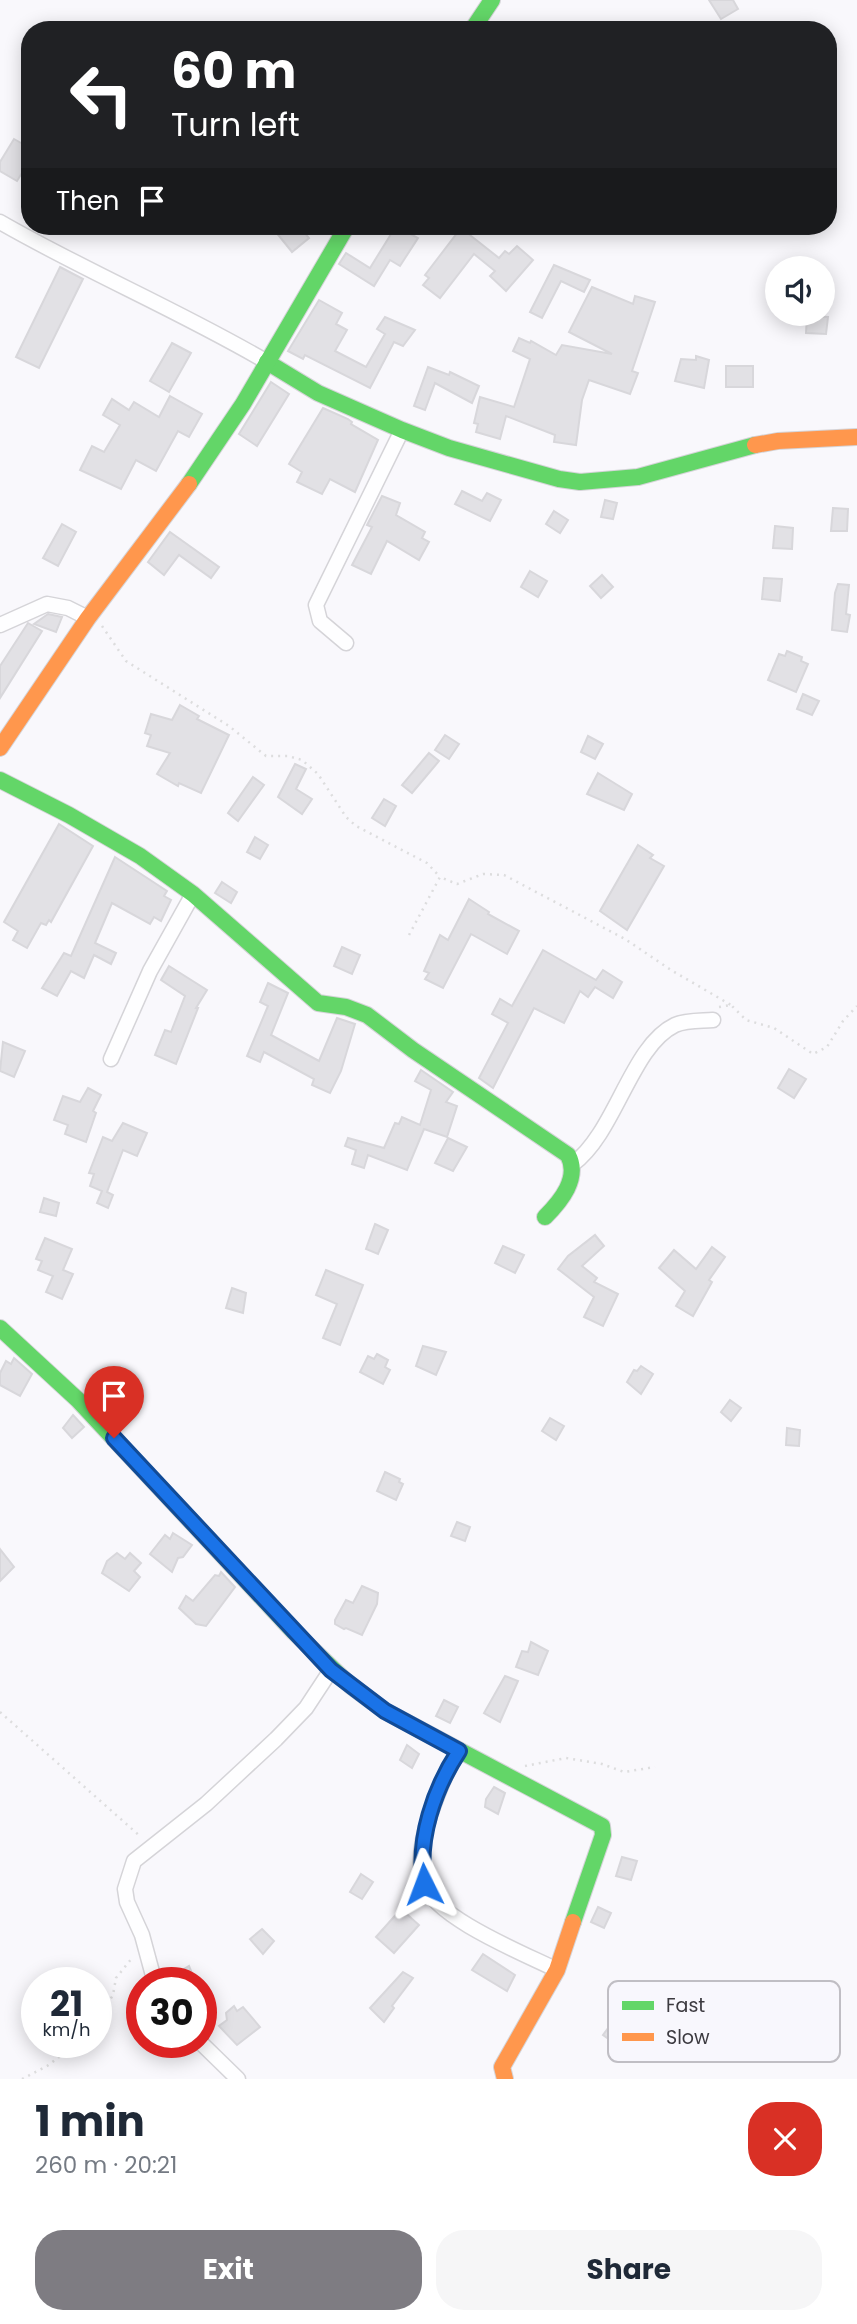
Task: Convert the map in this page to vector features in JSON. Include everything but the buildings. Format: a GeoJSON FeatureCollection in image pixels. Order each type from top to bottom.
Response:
{"type":"FeatureCollection","features":[{"type":"Feature","properties":{"kind":"street"},"geometry":{"type":"LineString","coordinates":[[478,21],[492,0]]}},
{"type":"Feature","properties":{"kind":"street"},"geometry":{"type":"LineString","coordinates":[[0,222],[21,234]]}},
{"type":"Feature","properties":{"kind":"street"},"geometry":{"type":"LineString","coordinates":[[23,235],[65,259],[174,311],[324,396],[449,448],[559,479],[598,482],[638,477],[740,448],[778,441],[857,437]]}},
{"type":"Feature","properties":{"kind":"street"},"geometry":{"type":"LineString","coordinates":[[0,748],[88,618],[180,496],[243,404],[342,235]]}},
{"type":"Feature","properties":{"kind":"street"},"geometry":{"type":"LineString","coordinates":[[346,643],[320,621],[316,614],[316,603],[402,430]]}},
{"type":"Feature","properties":{"kind":"street"},"geometry":{"type":"LineString","coordinates":[[0,625],[47,604],[68,608],[88,618]]}},
{"type":"Feature","properties":{"kind":"street"},"geometry":{"type":"LineString","coordinates":[[0,780],[106,836],[193,894],[318,1003],[346,1007],[367,1015],[428,1061],[561,1150],[573,1164]]}},
{"type":"Feature","properties":{"kind":"street"},"geometry":{"type":"LineString","coordinates":[[111,1059],[150,971],[193,894]]}},
{"type":"Feature","properties":{"kind":"street"},"geometry":{"type":"LineString","coordinates":[[545,1217],[563,1194],[573,1164],[592,1149],[634,1073],[670,1028],[715,1014]]}},
{"type":"Feature","properties":{"kind":"street"},"geometry":{"type":"LineString","coordinates":[[0,1328],[78,1400],[331,1670],[385,1711],[495,1772],[602,1826],[603,1835],[557,1970],[502,2067],[505,2079]]}},
{"type":"Feature","properties":{"kind":"street"},"geometry":{"type":"LineString","coordinates":[[151,1967],[142,1936],[127,1902],[125,1889],[134,1861],[206,1804],[276,1739],[306,1708],[331,1670]]}},
{"type":"Feature","properties":{"kind":"street"},"geometry":{"type":"LineString","coordinates":[[459,1751],[451,1764],[426,1828],[421,1866],[424,1884],[431,1896],[452,1915],[557,1970]]}},
{"type":"Feature","properties":{"kind":"street"},"geometry":{"type":"LineString","coordinates":[[216,2058],[238,2079]]}},
{"type":"Feature","properties":{"kind":"path"},"geometry":{"type":"LineString","coordinates":[[88,618],[102,625],[126,661],[229,726],[266,756],[288,756],[302,760],[318,774],[346,817],[356,826],[427,863],[440,877],[457,884],[483,874],[504,875],[625,939],[731,1005],[746,1020],[774,1028],[813,1054],[827,1046],[843,1021],[857,1006]]}},
{"type":"Feature","properties":{"kind":"path"},"geometry":{"type":"LineString","coordinates":[[409,935],[440,877]]}},
{"type":"Feature","properties":{"kind":"path"},"geometry":{"type":"LineString","coordinates":[[715,1014],[731,1005]]}},
{"type":"Feature","properties":{"kind":"path"},"geometry":{"type":"LineString","coordinates":[[0,1712],[151,1846]]}},
{"type":"Feature","properties":{"kind":"path"},"geometry":{"type":"LineString","coordinates":[[495,1772],[566,1758],[602,1764],[624,1772],[655,1767]]}},
{"type":"Feature","properties":{"kind":"path"},"geometry":{"type":"LineString","coordinates":[[112,1997],[116,1978],[130,1964],[142,1936]]}},
{"type":"Feature","properties":{"kind":"path"},"geometry":{"type":"LineString","coordinates":[[22,2079],[58,2058]]}},
{"type":"Feature","properties":{"kind":"traffic: fast"},"geometry":{"type":"LineString","coordinates":[[478,21],[492,0]]}},
{"type":"Feature","properties":{"kind":"traffic: fast"},"geometry":{"type":"LineString","coordinates":[[189,484],[243,404],[342,235]]}},
{"type":"Feature","properties":{"kind":"traffic: fast"},"geometry":{"type":"LineString","coordinates":[[267,362],[318,393],[402,430],[449,448],[559,479],[580,482],[638,477],[755,445]]}},
{"type":"Feature","properties":{"kind":"traffic: fast"},"geometry":{"type":"LineString","coordinates":[[0,780],[69,815],[140,856],[193,894],[318,1003],[346,1007],[367,1015],[413,1050],[568,1155],[572,1172],[570,1181],[557,1204],[545,1217]]}},
{"type":"Feature","properties":{"kind":"traffic: fast"},"geometry":{"type":"LineString","coordinates":[[0,1328],[78,1400],[294,1632],[351,1686],[385,1711],[602,1826],[603,1835],[573,1922]]}},
{"type":"Feature","properties":{"kind":"traffic: slow"},"geometry":{"type":"LineString","coordinates":[[755,445],[778,441],[857,437]]}},
{"type":"Feature","properties":{"kind":"traffic: slow"},"geometry":{"type":"LineString","coordinates":[[0,748],[88,618],[189,484]]}},
{"type":"Feature","properties":{"kind":"traffic: slow"},"geometry":{"type":"LineString","coordinates":[[505,2079],[502,2067],[557,1970],[573,1922]]}},
{"type":"Feature","properties":{"kind":"route"},"geometry":{"type":"LineString","coordinates":[[114,1438],[331,1670],[385,1711],[459,1751],[441,1787],[426,1828],[421,1866],[424,1884]]}}]}
